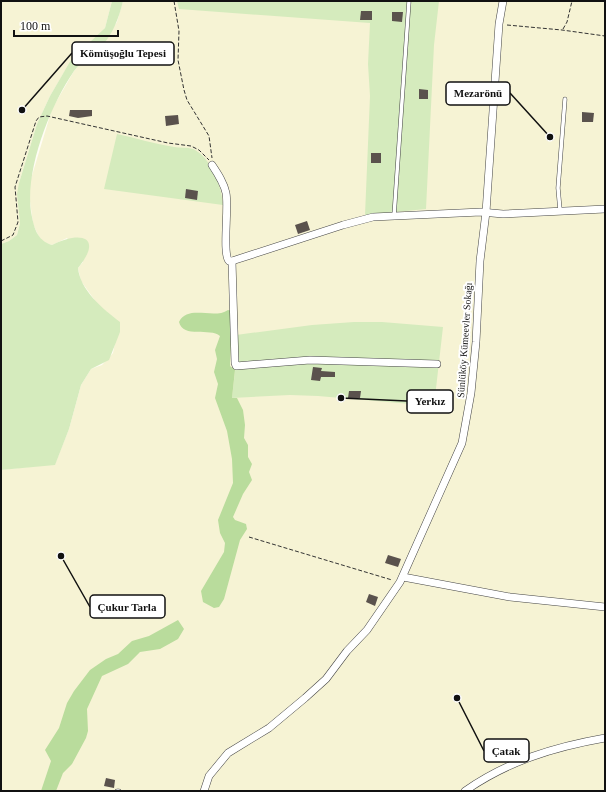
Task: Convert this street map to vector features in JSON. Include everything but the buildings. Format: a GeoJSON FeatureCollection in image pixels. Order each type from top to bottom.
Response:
{"type":"FeatureCollection","features":[{"type":"Feature","properties":{"kind":"street","name":"Sünlüköy Kümeevler Sokağı"},"geometry":{"type":"LineString","coordinates":[[204,791],[209,776],[228,753],[277,722],[326,679],[347,651],[367,630],[402,580],[457,455],[465,430],[471,392],[480,261],[486,212],[498,24],[503,1]]}},
{"type":"Feature","properties":{"kind":"street"},"geometry":{"type":"LineString","coordinates":[[212,165],[220,178],[226,194],[228,217],[226,255],[229,261],[354,221],[373,217],[486,212],[503,214],[560,210],[605,209]]}},
{"type":"Feature","properties":{"kind":"street"},"geometry":{"type":"LineString","coordinates":[[232,261],[234,363],[236,366],[310,360],[437,364]]}},
{"type":"Feature","properties":{"kind":"street"},"geometry":{"type":"LineString","coordinates":[[402,580],[510,597],[605,607]]}},
{"type":"Feature","properties":{"kind":"street"},"geometry":{"type":"LineString","coordinates":[[465,791],[500,769],[518,761],[560,747],[605,738]]}},
{"type":"Feature","properties":{"kind":"lane"},"geometry":{"type":"LineString","coordinates":[[394,216],[409,1]]}},
{"type":"Feature","properties":{"kind":"lane"},"geometry":{"type":"LineString","coordinates":[[560,210],[558,188],[565,99]]}},
{"type":"Feature","properties":{"kind":"path"},"geometry":{"type":"LineString","coordinates":[[174,1],[179,31],[178,60],[184,90],[190,105],[209,136],[212,165]]}},
{"type":"Feature","properties":{"kind":"path"},"geometry":{"type":"LineString","coordinates":[[562,30],[568,22],[572,1]]}},
{"type":"Feature","properties":{"kind":"path"},"geometry":{"type":"LineString","coordinates":[[498,24],[605,36]]}},
{"type":"Feature","properties":{"kind":"path"},"geometry":{"type":"LineString","coordinates":[[1,241],[13,235],[17,227],[15,187],[36,121],[39,117],[47,116],[168,143],[191,146],[204,155],[212,165]]}},
{"type":"Feature","properties":{"kind":"path"},"geometry":{"type":"LineString","coordinates":[[249,536],[402,580]]}},
{"type":"Feature","properties":{"kind":"shaded area"},"geometry":{"type":"Polygon","coordinates":[[[1,1],[112,1],[105,28],[96,38],[80,50],[63,74],[50,96],[37,124],[19,183],[20,223],[17,235],[9,241],[1,244],[1,1]]]}},
{"type":"Feature","properties":{"kind":"shaded area"},"geometry":{"type":"Polygon","coordinates":[[[123,1],[605,1],[605,791],[1,791],[1,470],[55,464],[69,429],[81,385],[91,369],[102,365],[113,353],[115,343],[113,317],[96,302],[81,281],[78,268],[83,262],[67,238],[52,245],[43,242],[39,237],[33,224],[30,201],[30,182],[52,109],[74,71],[83,60],[100,48],[117,22],[123,1]]]}},
{"type":"Feature","properties":{"kind":"green space"},"geometry":{"type":"Polygon","coordinates":[[[112,1],[123,1],[112,31],[98,50],[80,64],[74,71],[65,85],[48,120],[41,138],[36,158],[30,195],[33,223],[42,240],[52,245],[72,238],[79,238],[85,239],[89,243],[89,249],[78,268],[80,276],[83,284],[93,298],[120,322],[120,332],[109,360],[91,369],[81,385],[69,429],[55,465],[1,470],[1,244],[9,241],[17,235],[20,223],[17,194],[37,124],[50,96],[71,60],[105,28],[112,1]]]}},
{"type":"Feature","properties":{"kind":"green space"},"geometry":{"type":"Polygon","coordinates":[[[177,1],[439,1],[434,45],[426,209],[365,215],[370,96],[368,64],[370,23],[179,9],[177,1]]]}},
{"type":"Feature","properties":{"kind":"green space"},"geometry":{"type":"Polygon","coordinates":[[[117,134],[167,146],[191,148],[199,153],[210,165],[218,181],[223,205],[104,189],[117,134]]]}},
{"type":"Feature","properties":{"kind":"green space"},"geometry":{"type":"Polygon","coordinates":[[[228,310],[232,311],[230,366],[235,370],[232,398],[237,398],[243,410],[245,425],[244,438],[248,445],[248,457],[252,464],[249,472],[252,480],[243,494],[233,517],[235,520],[246,524],[247,529],[240,540],[224,599],[219,607],[214,608],[203,602],[201,591],[224,552],[225,543],[220,533],[218,520],[233,483],[232,459],[227,431],[215,398],[218,384],[214,372],[217,359],[215,350],[220,336],[210,332],[191,332],[182,327],[179,322],[188,314],[216,314],[228,310]]]}},
{"type":"Feature","properties":{"kind":"green space"},"geometry":{"type":"Polygon","coordinates":[[[382,322],[443,327],[434,406],[318,396],[290,395],[232,398],[236,363],[236,335],[312,325],[382,322]]]}},
{"type":"Feature","properties":{"kind":"green space"},"geometry":{"type":"Polygon","coordinates":[[[178,620],[184,629],[178,639],[160,649],[140,652],[128,664],[102,676],[87,709],[88,731],[86,738],[72,764],[63,773],[56,791],[41,791],[51,761],[45,750],[59,728],[67,703],[90,670],[106,659],[118,654],[132,641],[149,636],[178,620]]]}},
{"type":"Feature","properties":{"kind":"place","name":"Kömüşoğlu Tepesi"},"geometry":{"type":"Point","coordinates":[22,110]}},
{"type":"Feature","properties":{"kind":"place","name":"Mezarönü"},"geometry":{"type":"Point","coordinates":[550,137]}},
{"type":"Feature","properties":{"kind":"place","name":"Yerkız"},"geometry":{"type":"Point","coordinates":[341,398]}},
{"type":"Feature","properties":{"kind":"place","name":"Çukur Tarla"},"geometry":{"type":"Point","coordinates":[61,556]}},
{"type":"Feature","properties":{"kind":"place","name":"Çatak"},"geometry":{"type":"Point","coordinates":[457,698]}}]}
